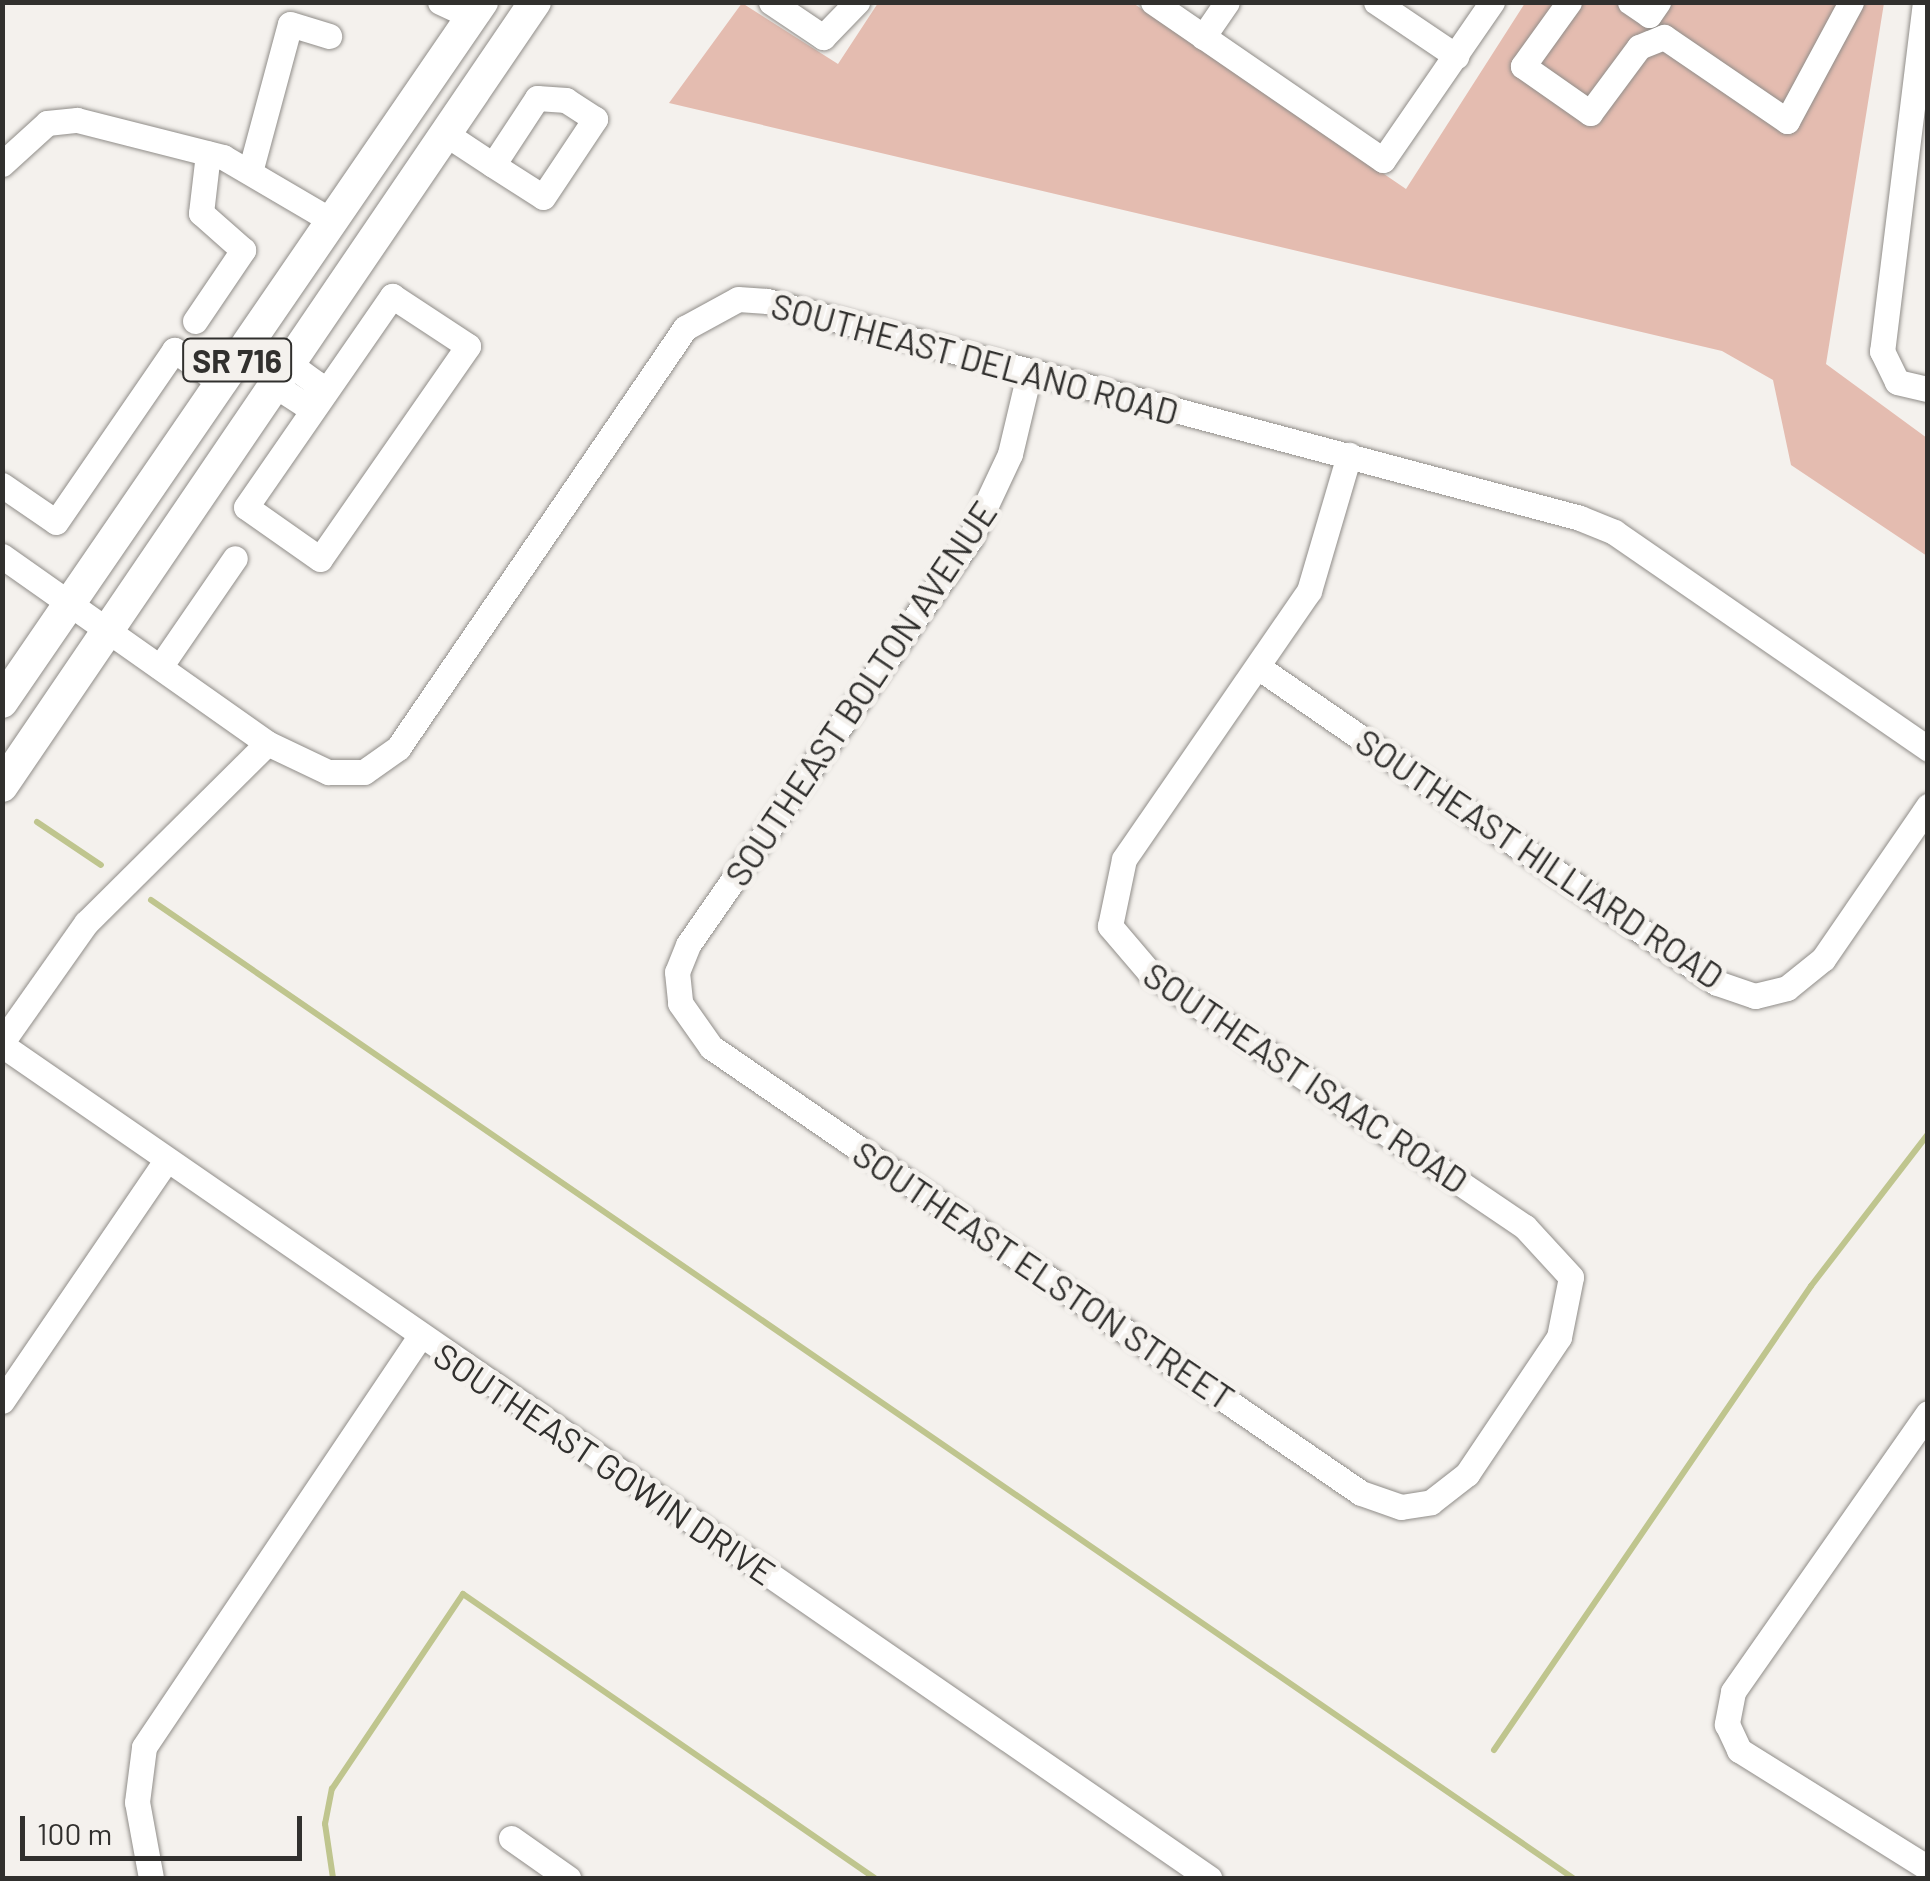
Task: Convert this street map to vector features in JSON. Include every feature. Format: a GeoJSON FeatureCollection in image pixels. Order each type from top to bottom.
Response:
{"type":"FeatureCollection","features":[{"type":"Feature","properties":{"kind":"main road","name":"SR 716"},"geometry":{"type":"LineString","coordinates":[[2,786],[112,632],[535,2]]}},
{"type":"Feature","properties":{"kind":"main road"},"geometry":{"type":"LineString","coordinates":[[406,192],[407,162],[467,72],[477,10]]}},
{"type":"Feature","properties":{"kind":"main road","name":"SR 716"},"geometry":{"type":"LineString","coordinates":[[2,702],[477,10]]}},
{"type":"Feature","properties":{"kind":"street"},"geometry":{"type":"LineString","coordinates":[[440,2],[477,10]]}},
{"type":"Feature","properties":{"kind":"street"},"geometry":{"type":"LineString","coordinates":[[771,2],[823,37],[838,32],[857,2]]}},
{"type":"Feature","properties":{"kind":"street"},"geometry":{"type":"LineString","coordinates":[[1153,2],[1383,160],[1492,2]]}},
{"type":"Feature","properties":{"kind":"street"},"geometry":{"type":"LineString","coordinates":[[1203,37],[1227,2]]}},
{"type":"Feature","properties":{"kind":"street"},"geometry":{"type":"LineString","coordinates":[[1376,2],[1456,56]]}},
{"type":"Feature","properties":{"kind":"street"},"geometry":{"type":"LineString","coordinates":[[1569,2],[1523,66],[1590,112],[1639,48],[1664,37],[1787,121],[1851,2]]}},
{"type":"Feature","properties":{"kind":"street"},"geometry":{"type":"LineString","coordinates":[[1630,2],[1649,15],[1658,2]]}},
{"type":"Feature","properties":{"kind":"street"},"geometry":{"type":"LineString","coordinates":[[1925,2],[1919,131],[1882,351],[1897,382],[1928,390]]}},
{"type":"Feature","properties":{"kind":"street"},"geometry":{"type":"LineString","coordinates":[[250,172],[290,24],[329,36]]}},
{"type":"Feature","properties":{"kind":"street"},"geometry":{"type":"LineString","coordinates":[[2,164],[47,123],[77,120],[208,153],[250,172],[332,221]]}},
{"type":"Feature","properties":{"kind":"street"},"geometry":{"type":"LineString","coordinates":[[446,134],[493,165]]}},
{"type":"Feature","properties":{"kind":"street"},"geometry":{"type":"LineString","coordinates":[[195,321],[243,250],[201,212],[208,153]]}},
{"type":"Feature","properties":{"kind":"street"},"geometry":{"type":"LineString","coordinates":[[284,376],[304,404],[317,398],[392,296],[468,346],[320,559],[246,507],[317,398]]}},
{"type":"Feature","properties":{"kind":"street","name":"SOUTHEAST DELANO ROAD"},"geometry":{"type":"LineString","coordinates":[[2,556],[267,743],[328,772],[364,772],[398,748],[657,363],[704,310],[767,302],[1029,374],[1349,455],[1614,532],[1928,749]]}},
{"type":"Feature","properties":{"kind":"street"},"geometry":{"type":"LineString","coordinates":[[2,486],[56,522],[174,350],[222,383]]}},
{"type":"Feature","properties":{"kind":"street","name":"SOUTHEAST BOLTON AVENUE"},"geometry":{"type":"LineString","coordinates":[[680,1003],[677,972],[688,945],[970,540],[1010,454],[1029,374]]}},
{"type":"Feature","properties":{"kind":"street","name":"SOUTHEAST ISAAC ROAD"},"geometry":{"type":"LineString","coordinates":[[1349,455],[1309,590],[1124,859],[1110,926],[1150,973],[1525,1227],[1570,1277],[1559,1337],[1467,1474],[1431,1502]]}},
{"type":"Feature","properties":{"kind":"street"},"geometry":{"type":"LineString","coordinates":[[160,667],[236,558]]}},
{"type":"Feature","properties":{"kind":"street","name":"SOUTHEAST HILLIARD ROAD"},"geometry":{"type":"LineString","coordinates":[[1258,667],[1717,982],[1755,996],[1787,988],[1823,958],[1928,806]]}},
{"type":"Feature","properties":{"kind":"street"},"geometry":{"type":"LineString","coordinates":[[2,1044],[86,922],[267,743]]}},
{"type":"Feature","properties":{"kind":"street","name":"SOUTHEAST ELSTON STREET"},"geometry":{"type":"LineString","coordinates":[[680,1003],[711,1047],[1361,1493],[1402,1508],[1431,1502]]}},
{"type":"Feature","properties":{"kind":"street","name":"SOUTHEAST GOWIN DRIVE"},"geometry":{"type":"LineString","coordinates":[[2,1044],[166,1161],[1209,1878]]}},
{"type":"Feature","properties":{"kind":"street"},"geometry":{"type":"LineString","coordinates":[[2,1401],[166,1161]]}},
{"type":"Feature","properties":{"kind":"street"},"geometry":{"type":"LineString","coordinates":[[151,1878],[137,1802],[144,1747],[420,1336]]}},
{"type":"Feature","properties":{"kind":"street"},"geometry":{"type":"LineString","coordinates":[[1928,1414],[1733,1692],[1727,1724],[1739,1750],[1928,1868]]}},
{"type":"Feature","properties":{"kind":"street"},"geometry":{"type":"LineString","coordinates":[[511,1838],[568,1878]]}},
{"type":"Feature","properties":{"kind":"shaded area"},"geometry":{"type":"Polygon","coordinates":[[[742,3],[838,64],[878,3],[1133,3],[1406,189],[1525,3],[1884,3],[1826,364],[1927,438],[1927,556],[1791,465],[1773,380],[1722,351],[669,103],[742,3]]]}},
{"type":"Feature","properties":{"kind":"waterway"},"geometry":{"type":"LineString","coordinates":[[37,822],[101,865]]}},
{"type":"Feature","properties":{"kind":"waterway"},"geometry":{"type":"LineString","coordinates":[[151,900],[1573,1878]]}},
{"type":"Feature","properties":{"kind":"waterway"},"geometry":{"type":"LineString","coordinates":[[1494,1750],[1811,1286],[1928,1134]]}},
{"type":"Feature","properties":{"kind":"waterway"},"geometry":{"type":"LineString","coordinates":[[333,1878],[325,1824],[332,1789],[463,1594],[874,1878]]}}]}
